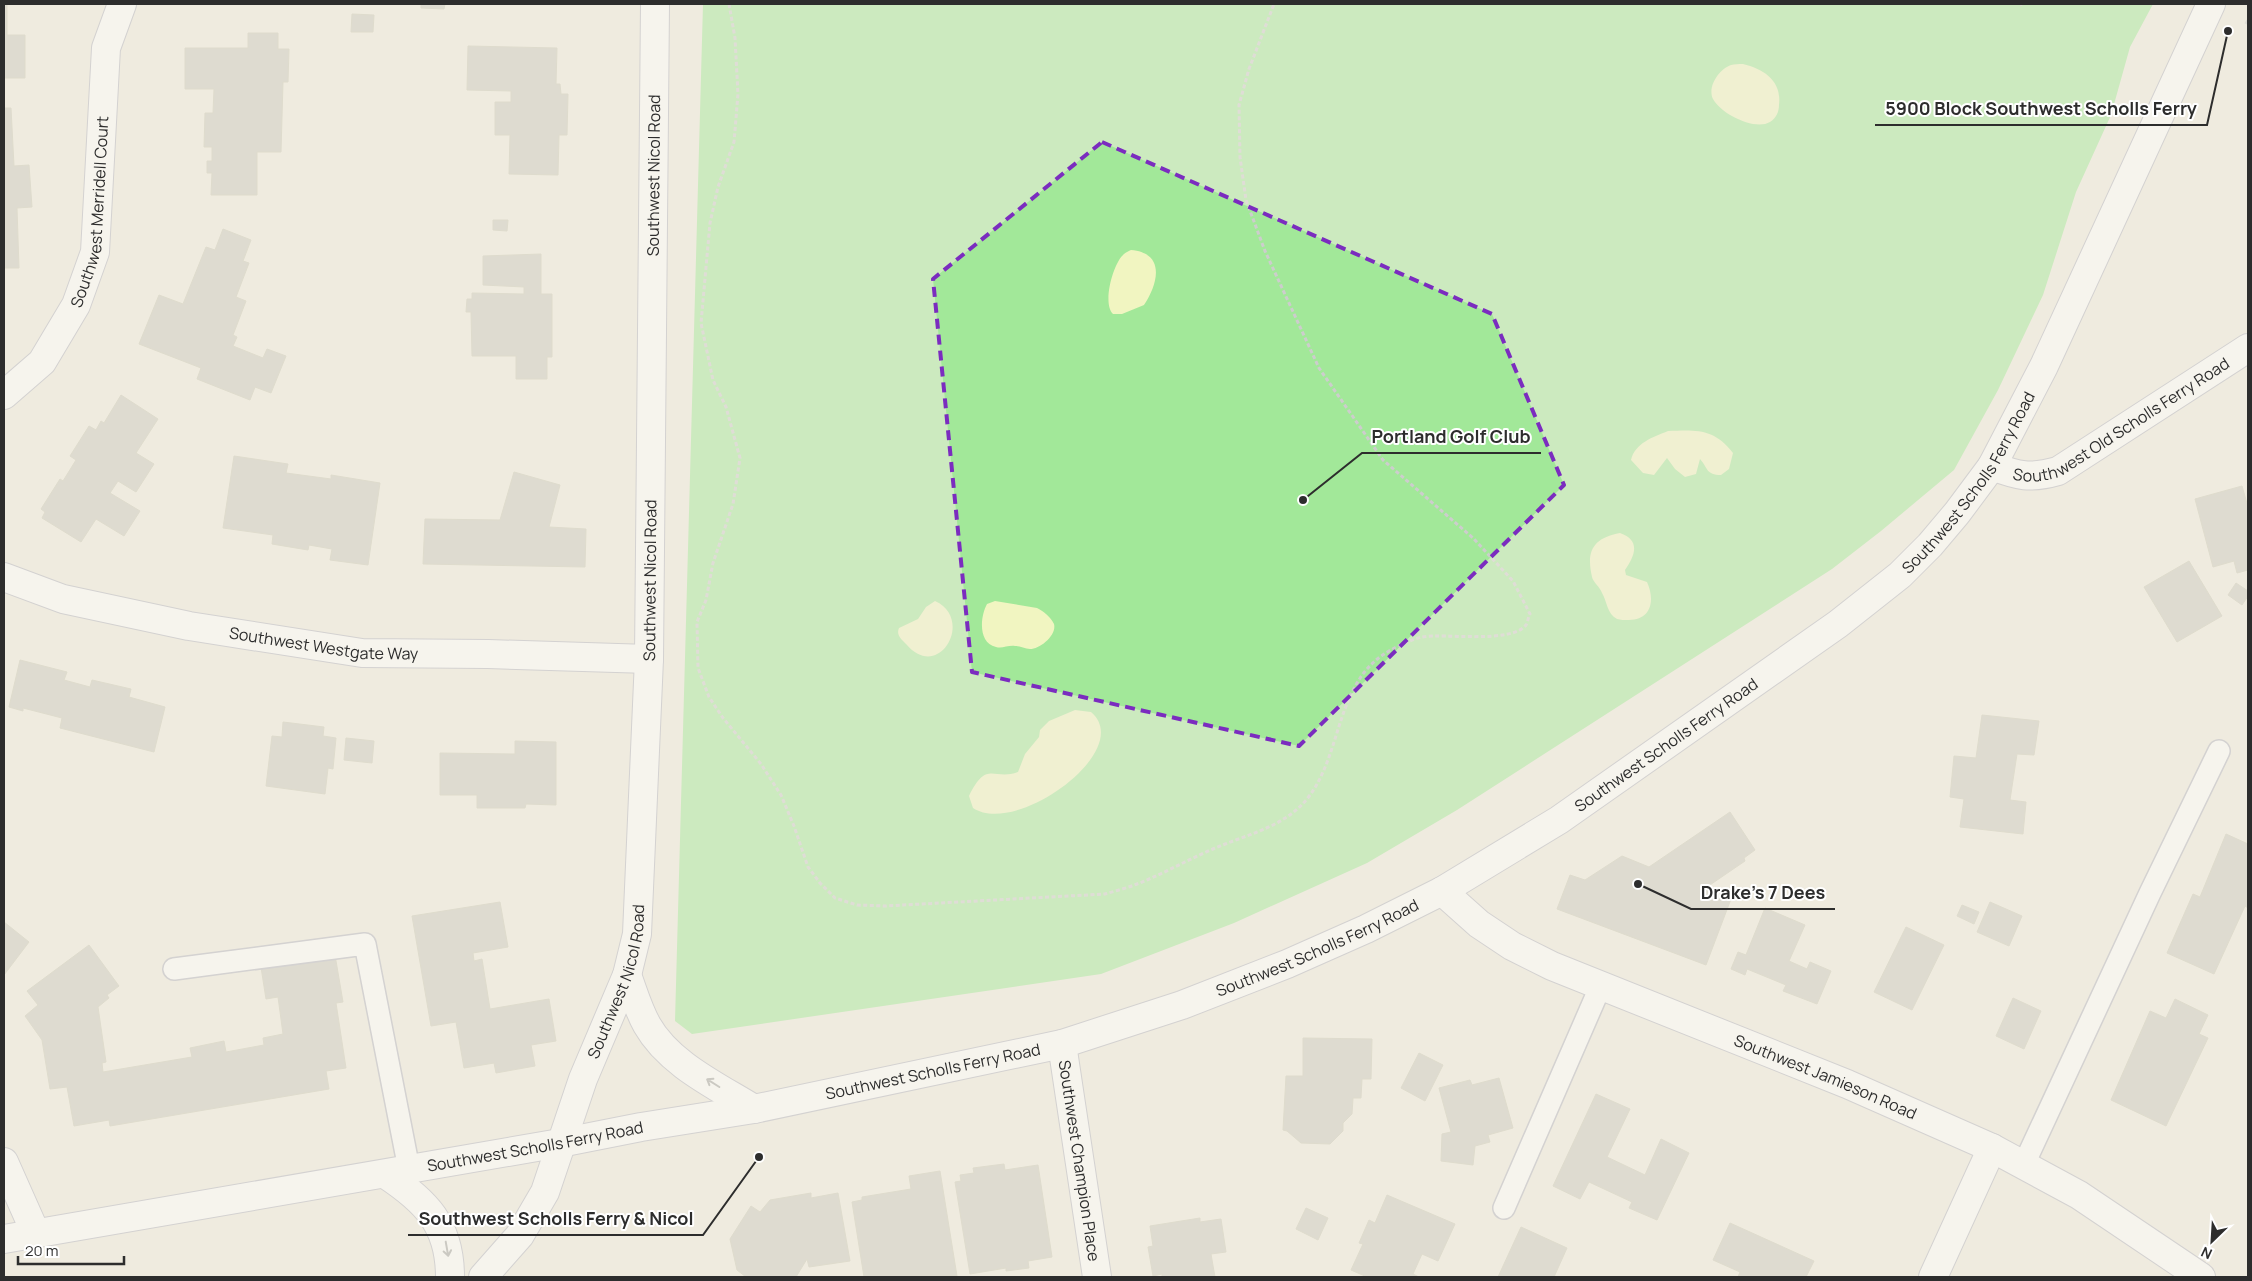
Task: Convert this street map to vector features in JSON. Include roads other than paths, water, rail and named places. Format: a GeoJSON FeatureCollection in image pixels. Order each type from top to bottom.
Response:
{"type":"FeatureCollection","features":[{"type":"Feature","properties":{"kind":"street","name":"Southwest Merridell Court"},"geometry":{"type":"LineString","coordinates":[[4,395],[42,362],[76,305],[95,252],[106,48],[122,4]]}},
{"type":"Feature","properties":{"kind":"street","name":"Southwest Nicol Road"},"geometry":{"type":"LineString","coordinates":[[483,1277],[520,1235],[545,1192],[583,1079],[627,975],[637,934],[649,659],[655,4]]}},
{"type":"Feature","properties":{"kind":"street","name":"Southwest Scholls Ferry Road"},"geometry":{"type":"LineString","coordinates":[[4,1239],[560,1143],[641,1127],[754,1109],[1062,1044],[1182,1005],[1287,964],[1366,930],[1442,891],[1559,820],[1838,624],[1900,575],[1930,545],[1992,466],[2044,366],[2211,4]]}},
{"type":"Feature","properties":{"kind":"street","name":"Southwest Old Scholls Ferry Road"},"geometry":{"type":"LineString","coordinates":[[1992,466],[2020,476],[2040,477],[2058,471],[2248,348]]}},
{"type":"Feature","properties":{"kind":"street","name":"Southwest Westgate Way"},"geometry":{"type":"LineString","coordinates":[[4,577],[63,599],[189,626],[362,653],[488,654],[649,659]]}},
{"type":"Feature","properties":{"kind":"street","name":"Southwest Jamieson Road"},"geometry":{"type":"LineString","coordinates":[[1442,891],[1479,924],[1512,946],[1552,966],[1847,1084],[2024,1164],[2079,1195],[2201,1277]]}},
{"type":"Feature","properties":{"kind":"street"},"geometry":{"type":"LineString","coordinates":[[627,975],[646,1024],[672,1056],[754,1109]]}},
{"type":"Feature","properties":{"kind":"street","name":"Southwest Champion Place"},"geometry":{"type":"LineString","coordinates":[[1062,1044],[1097,1277]]}},
{"type":"Feature","properties":{"kind":"street"},"geometry":{"type":"LineString","coordinates":[[1933,1277],[1992,1148]]}},
{"type":"Feature","properties":{"kind":"street"},"geometry":{"type":"LineString","coordinates":[[4,1162],[36,1234]]}},
{"type":"Feature","properties":{"kind":"street"},"geometry":{"type":"LineString","coordinates":[[397,1171],[408,1189],[431,1211],[441,1228],[448,1247],[450,1277]]}},
{"type":"Feature","properties":{"kind":"lane"},"geometry":{"type":"LineString","coordinates":[[2024,1164],[2150,893],[2219,751]]}},
{"type":"Feature","properties":{"kind":"lane"},"geometry":{"type":"LineString","coordinates":[[174,969],[366,944],[397,1171]]}},
{"type":"Feature","properties":{"kind":"lane"},"geometry":{"type":"LineString","coordinates":[[1504,1208],[1601,985]]}},
{"type":"Feature","properties":{"kind":"place","name":"5900 Block Southwest Scholls Ferry"},"geometry":{"type":"Point","coordinates":[2228,31]}},
{"type":"Feature","properties":{"kind":"place","name":"Portland Golf Club"},"geometry":{"type":"Point","coordinates":[1303,500]}},
{"type":"Feature","properties":{"kind":"place","name":"Drake's 7 Dees"},"geometry":{"type":"Point","coordinates":[1638,884]}},
{"type":"Feature","properties":{"kind":"place","name":"Southwest Scholls Ferry & Nicol"},"geometry":{"type":"Point","coordinates":[759,1157]}}]}
